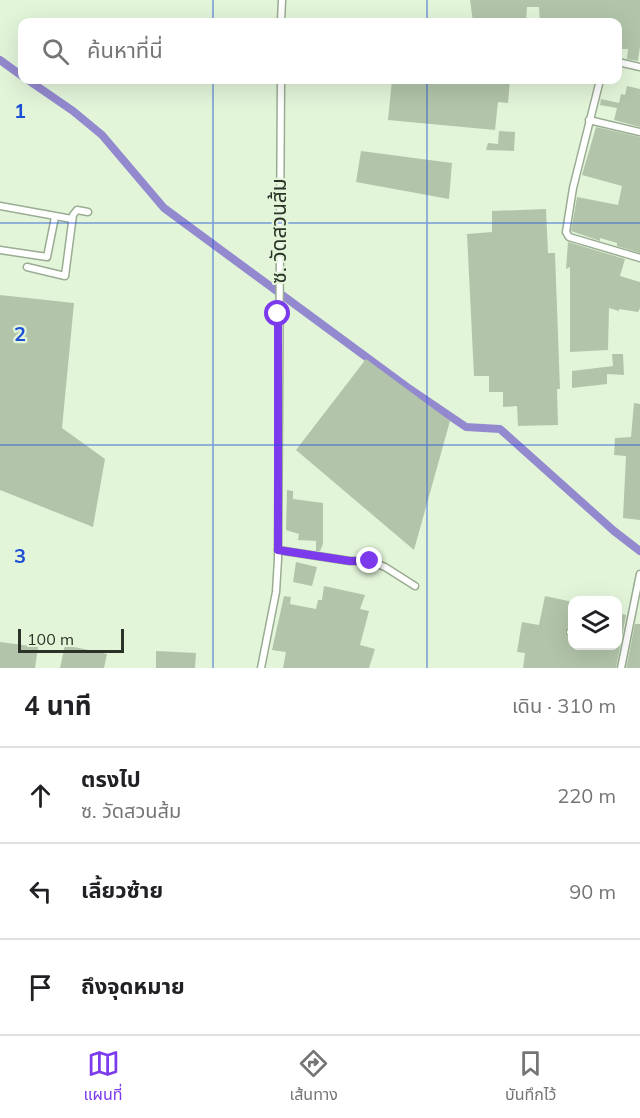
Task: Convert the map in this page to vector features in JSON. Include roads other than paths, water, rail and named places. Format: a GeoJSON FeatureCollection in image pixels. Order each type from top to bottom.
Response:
{"type":"FeatureCollection","features":[{"type":"Feature","properties":{"kind":"street"},"geometry":{"type":"LineString","coordinates":[[281,18],[282,0]]}},
{"type":"Feature","properties":{"kind":"street"},"geometry":{"type":"LineString","coordinates":[[622,63],[640,67]]}},
{"type":"Feature","properties":{"kind":"street","name":"ซ. วัดสวนส้ม"},"geometry":{"type":"LineString","coordinates":[[261,668],[276,592],[278,550],[280,84]]}},
{"type":"Feature","properties":{"kind":"street"},"geometry":{"type":"LineString","coordinates":[[599,84],[573,188],[566,232],[569,237],[640,258]]}},
{"type":"Feature","properties":{"kind":"street"},"geometry":{"type":"LineString","coordinates":[[590,120],[640,132]]}},
{"type":"Feature","properties":{"kind":"street"},"geometry":{"type":"LineString","coordinates":[[0,206],[72,219]]}},
{"type":"Feature","properties":{"kind":"street"},"geometry":{"type":"LineString","coordinates":[[27,267],[65,276],[74,211],[88,212]]}},
{"type":"Feature","properties":{"kind":"street"},"geometry":{"type":"LineString","coordinates":[[0,250],[46,257],[55,217]]}},
{"type":"Feature","properties":{"kind":"street"},"geometry":{"type":"LineString","coordinates":[[278,550],[350,561],[370,561],[385,567],[415,586]]}},
{"type":"Feature","properties":{"kind":"street"},"geometry":{"type":"LineString","coordinates":[[621,668],[640,574]]}},
{"type":"Feature","properties":{"kind":"waterway"},"geometry":{"type":"LineString","coordinates":[[0,60],[18,73]]}},
{"type":"Feature","properties":{"kind":"waterway"},"geometry":{"type":"LineString","coordinates":[[34,84],[73,111],[102,135],[164,208],[407,387],[466,427],[500,429],[614,531],[640,551]]}}]}
